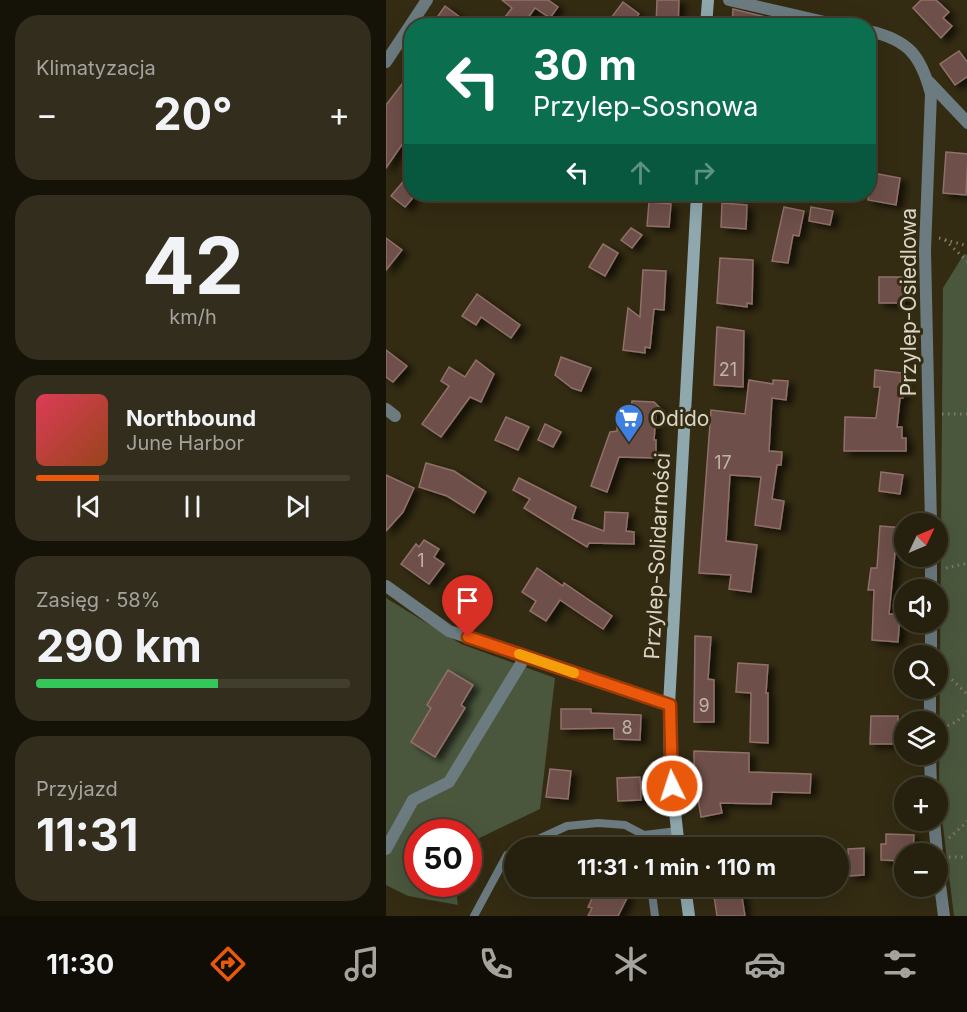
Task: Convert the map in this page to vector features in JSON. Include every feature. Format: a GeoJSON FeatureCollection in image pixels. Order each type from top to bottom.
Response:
{"type":"FeatureCollection","features":[{"type":"Feature","properties":{"kind":"main road"},"geometry":{"type":"LineString","coordinates":[[707,18],[708,0]]}},
{"type":"Feature","properties":{"kind":"main road","name":"Przylep-Solidarności"},"geometry":{"type":"LineString","coordinates":[[678,837],[671,766],[670,705],[697,201]]}},
{"type":"Feature","properties":{"kind":"main road"},"geometry":{"type":"LineString","coordinates":[[686,897],[689,916]]}},
{"type":"Feature","properties":{"kind":"street"},"geometry":{"type":"LineString","coordinates":[[415,18],[427,0]]}},
{"type":"Feature","properties":{"kind":"street"},"geometry":{"type":"LineString","coordinates":[[729,0],[807,18]]}},
{"type":"Feature","properties":{"kind":"street","name":"Przylep-Osiedlowa"},"geometry":{"type":"LineString","coordinates":[[876,34],[899,42],[914,54],[925,70],[931,94],[925,234],[931,513]]}},
{"type":"Feature","properties":{"kind":"street"},"geometry":{"type":"LineString","coordinates":[[386,62],[404,35]]}},
{"type":"Feature","properties":{"kind":"street","name":"Przylep-Osiedlowa"},"geometry":{"type":"LineString","coordinates":[[928,82],[968,123]]}},
{"type":"Feature","properties":{"kind":"street"},"geometry":{"type":"LineString","coordinates":[[931,570],[931,579]]}},
{"type":"Feature","properties":{"kind":"street"},"geometry":{"type":"LineString","coordinates":[[386,586],[449,631],[670,705]]}},
{"type":"Feature","properties":{"kind":"street"},"geometry":{"type":"LineString","coordinates":[[386,849],[413,800],[449,782],[525,657]]}},
{"type":"Feature","properties":{"kind":"street"},"geometry":{"type":"LineString","coordinates":[[942,897],[944,916]]}},
{"type":"Feature","properties":{"kind":"lane"},"geometry":{"type":"LineString","coordinates":[[543,837],[567,826],[598,823],[624,825],[644,835],[677,831]]}},
{"type":"Feature","properties":{"kind":"lane"},"geometry":{"type":"LineString","coordinates":[[474,916],[504,861]]}},
{"type":"Feature","properties":{"kind":"lane"},"geometry":{"type":"LineString","coordinates":[[652,897],[655,916]]}},
{"type":"Feature","properties":{"kind":"path"},"geometry":{"type":"LineString","coordinates":[[925,234],[968,246]]}},
{"type":"Feature","properties":{"kind":"path"},"geometry":{"type":"LineString","coordinates":[[944,239],[968,262]]}},
{"type":"Feature","properties":{"kind":"path"},"geometry":{"type":"LineString","coordinates":[[928,414],[968,414]]}},
{"type":"Feature","properties":{"kind":"path"},"geometry":{"type":"LineString","coordinates":[[931,570],[968,563]]}},
{"type":"Feature","properties":{"kind":"path"},"geometry":{"type":"LineString","coordinates":[[948,676],[968,695]]}},
{"type":"Feature","properties":{"kind":"path"},"geometry":{"type":"LineString","coordinates":[[948,726],[967,713]]}},
{"type":"Feature","properties":{"kind":"path"},"geometry":{"type":"LineString","coordinates":[[948,844],[968,821]]}},
{"type":"Feature","properties":{"kind":"path"},"geometry":{"type":"LineString","coordinates":[[948,854],[968,857]]}},
{"type":"Feature","properties":{"kind":"green space"},"geometry":{"type":"Polygon","coordinates":[[[964,254],[968,255],[968,916],[954,916],[948,867],[948,843],[945,843],[944,831],[948,831],[948,777],[939,777],[939,765],[948,765],[948,711],[940,711],[940,699],[948,699],[948,645],[940,645],[940,633],[948,633],[948,579],[941,579],[941,567],[948,567],[948,513],[941,513],[943,288],[964,254]]]}},
{"type":"Feature","properties":{"kind":"green space"},"geometry":{"type":"Polygon","coordinates":[[[386,598],[461,644],[555,678],[540,809],[482,837],[482,819],[404,819],[404,894],[386,885],[386,598]]]}},
{"type":"Feature","properties":{"kind":"green space"},"geometry":{"type":"Polygon","coordinates":[[[414,897],[457,897],[458,905],[414,897]]]}},
{"type":"Feature","properties":{"kind":"building"},"geometry":{"type":"Polygon","coordinates":[[[502,0],[548,0],[558,7],[550,18],[535,8],[528,18],[504,18],[512,8],[502,0]]]}},
{"type":"Feature","properties":{"kind":"building"},"geometry":{"type":"Polygon","coordinates":[[[657,0],[679,0],[678,18],[656,18],[657,0]]]}},
{"type":"Feature","properties":{"kind":"building"},"geometry":{"type":"Polygon","coordinates":[[[921,0],[936,0],[949,12],[943,18],[952,26],[941,38],[913,8],[921,0]]]}},
{"type":"Feature","properties":{"kind":"building"},"geometry":{"type":"Polygon","coordinates":[[[623,2],[639,14],[636,18],[611,18],[623,2]]]}},
{"type":"Feature","properties":{"kind":"building"},"geometry":{"type":"Polygon","coordinates":[[[445,6],[461,18],[437,18],[445,6]]]}},
{"type":"Feature","properties":{"kind":"building"},"geometry":{"type":"Polygon","coordinates":[[[733,9],[766,17],[766,18],[732,18],[733,9]]]}},
{"type":"Feature","properties":{"kind":"building"},"geometry":{"type":"Polygon","coordinates":[[[959,51],[968,63],[968,76],[955,85],[940,64],[959,51]]]}},
{"type":"Feature","properties":{"kind":"building"},"geometry":{"type":"Polygon","coordinates":[[[404,81],[404,142],[386,168],[386,105],[404,81]]]}},
{"type":"Feature","properties":{"kind":"building"},"geometry":{"type":"Polygon","coordinates":[[[946,152],[968,154],[966,195],[943,193],[946,152]]]}},
{"type":"Feature","properties":{"kind":"building"},"geometry":{"type":"Polygon","coordinates":[[[876,174],[900,178],[896,205],[874,201],[876,201],[876,174]]]}},
{"type":"Feature","properties":{"kind":"building"},"geometry":{"type":"Polygon","coordinates":[[[404,181],[404,201],[410,201],[405,207],[391,196],[404,181]]]}},
{"type":"Feature","properties":{"kind":"building"},"geometry":{"type":"Polygon","coordinates":[[[649,202],[671,204],[669,227],[647,226],[649,202]]]}},
{"type":"Feature","properties":{"kind":"building"},"geometry":{"type":"Polygon","coordinates":[[[722,203],[747,205],[746,229],[721,227],[722,203]]]}},
{"type":"Feature","properties":{"kind":"building"},"geometry":{"type":"Polygon","coordinates":[[[784,207],[804,211],[799,236],[793,235],[788,263],[772,261],[784,207]]]}},
{"type":"Feature","properties":{"kind":"building"},"geometry":{"type":"Polygon","coordinates":[[[811,207],[833,211],[830,225],[809,221],[811,207]]]}},
{"type":"Feature","properties":{"kind":"building"},"geometry":{"type":"Polygon","coordinates":[[[631,228],[642,235],[632,248],[621,240],[631,228]]]}},
{"type":"Feature","properties":{"kind":"building"},"geometry":{"type":"Polygon","coordinates":[[[386,238],[402,250],[386,270],[386,238]]]}},
{"type":"Feature","properties":{"kind":"building"},"geometry":{"type":"Polygon","coordinates":[[[603,244],[618,253],[605,276],[589,267],[603,244]]]}},
{"type":"Feature","properties":{"kind":"building"},"geometry":{"type":"Polygon","coordinates":[[[720,258],[753,260],[752,304],[747,303],[747,307],[717,303],[720,258]]]}},
{"type":"Feature","properties":{"kind":"building"},"geometry":{"type":"Polygon","coordinates":[[[643,270],[666,271],[664,310],[654,309],[650,348],[645,347],[645,353],[623,350],[628,308],[640,317],[643,270]]]}},
{"type":"Feature","properties":{"kind":"building"},"geometry":{"type":"Polygon","coordinates":[[[879,277],[903,277],[904,303],[879,303],[879,277]]]}},
{"type":"Feature","properties":{"kind":"building"},"geometry":{"type":"Polygon","coordinates":[[[477,294],[520,325],[511,338],[481,317],[476,325],[462,316],[477,294]]]}},
{"type":"Feature","properties":{"kind":"building"},"geometry":{"type":"Polygon","coordinates":[[[717,327],[744,331],[743,387],[714,385],[717,327]]]}},
{"type":"Feature","properties":{"kind":"building"},"geometry":{"type":"Polygon","coordinates":[[[386,350],[407,366],[393,382],[386,377],[386,350]]]}},
{"type":"Feature","properties":{"kind":"building"},"geometry":{"type":"Polygon","coordinates":[[[561,357],[591,368],[581,391],[572,388],[555,375],[561,357]]]}},
{"type":"Feature","properties":{"kind":"building"},"geometry":{"type":"Polygon","coordinates":[[[476,360],[494,374],[481,402],[470,397],[441,437],[422,424],[449,386],[441,381],[449,367],[465,377],[476,360]]]}},
{"type":"Feature","properties":{"kind":"building"},"geometry":{"type":"Polygon","coordinates":[[[875,370],[902,373],[901,382],[906,382],[903,398],[900,398],[897,427],[902,427],[902,438],[906,438],[906,451],[844,451],[845,417],[876,418],[880,387],[874,387],[875,370]]]}},
{"type":"Feature","properties":{"kind":"building"},"geometry":{"type":"Polygon","coordinates":[[[749,380],[773,384],[773,380],[788,381],[786,400],[772,398],[769,451],[782,452],[781,465],[777,465],[772,499],[784,501],[780,529],[755,525],[761,477],[730,475],[726,541],[757,545],[751,592],[729,589],[731,575],[699,573],[711,410],[745,414],[749,380]]]}},
{"type":"Feature","properties":{"kind":"building"},"geometry":{"type":"Polygon","coordinates":[[[632,401],[654,402],[662,410],[656,414],[654,440],[656,440],[656,458],[619,457],[607,492],[591,486],[610,432],[617,431],[618,410],[631,411],[632,401]]]}},
{"type":"Feature","properties":{"kind":"building"},"geometry":{"type":"Polygon","coordinates":[[[506,417],[529,427],[518,450],[495,440],[506,417]]]}},
{"type":"Feature","properties":{"kind":"building"},"geometry":{"type":"Polygon","coordinates":[[[545,424],[561,432],[553,447],[538,440],[545,424]]]}},
{"type":"Feature","properties":{"kind":"building"},"geometry":{"type":"Polygon","coordinates":[[[426,463],[454,471],[486,492],[474,513],[447,496],[419,487],[426,463]]]}},
{"type":"Feature","properties":{"kind":"building"},"geometry":{"type":"Polygon","coordinates":[[[881,472],[903,475],[900,494],[879,491],[881,472]]]}},
{"type":"Feature","properties":{"kind":"building"},"geometry":{"type":"Polygon","coordinates":[[[386,475],[414,488],[403,512],[386,531],[386,475]]]}},
{"type":"Feature","properties":{"kind":"building"},"geometry":{"type":"Polygon","coordinates":[[[519,478],[576,507],[572,519],[604,531],[605,512],[628,513],[626,531],[634,532],[634,544],[589,543],[587,547],[524,508],[530,499],[513,490],[519,478]]]}},
{"type":"Feature","properties":{"kind":"building"},"geometry":{"type":"Polygon","coordinates":[[[880,526],[894,527],[894,563],[889,614],[894,614],[894,633],[899,633],[898,642],[872,640],[874,590],[868,590],[871,568],[877,568],[880,526]]]}},
{"type":"Feature","properties":{"kind":"building"},"geometry":{"type":"Polygon","coordinates":[[[424,540],[439,549],[434,557],[444,564],[429,584],[401,564],[416,544],[419,547],[424,540]]]}},
{"type":"Feature","properties":{"kind":"building"},"geometry":{"type":"Polygon","coordinates":[[[537,568],[563,586],[564,583],[612,616],[603,629],[560,600],[546,621],[530,611],[536,601],[522,592],[537,568]]]}},
{"type":"Feature","properties":{"kind":"building"},"geometry":{"type":"Polygon","coordinates":[[[695,636],[711,637],[708,679],[714,680],[714,722],[694,722],[695,636]]]}},
{"type":"Feature","properties":{"kind":"building"},"geometry":{"type":"Polygon","coordinates":[[[738,663],[768,665],[766,693],[768,693],[768,743],[750,742],[751,693],[736,692],[738,663]]]}},
{"type":"Feature","properties":{"kind":"building"},"geometry":{"type":"Polygon","coordinates":[[[448,670],[473,685],[461,705],[465,708],[435,757],[411,742],[431,708],[427,705],[448,670]]]}},
{"type":"Feature","properties":{"kind":"building"},"geometry":{"type":"Polygon","coordinates":[[[561,709],[591,709],[591,713],[641,715],[640,740],[614,739],[614,728],[561,729],[561,709]]]}},
{"type":"Feature","properties":{"kind":"building"},"geometry":{"type":"Polygon","coordinates":[[[871,716],[894,716],[894,744],[870,744],[871,716]]]}},
{"type":"Feature","properties":{"kind":"building"},"geometry":{"type":"Polygon","coordinates":[[[694,751],[749,753],[749,772],[811,774],[810,793],[772,792],[771,804],[720,803],[722,813],[701,817],[694,774],[694,751]]]}},
{"type":"Feature","properties":{"kind":"building"},"geometry":{"type":"Polygon","coordinates":[[[550,769],[571,771],[568,799],[546,797],[550,769]]]}},
{"type":"Feature","properties":{"kind":"building"},"geometry":{"type":"Polygon","coordinates":[[[640,777],[641,800],[618,801],[617,778],[640,777]]]}},
{"type":"Feature","properties":{"kind":"building"},"geometry":{"type":"Polygon","coordinates":[[[886,834],[914,835],[914,843],[894,843],[894,861],[881,860],[881,844],[886,844],[886,834]]]}},
{"type":"Feature","properties":{"kind":"building"},"geometry":{"type":"Polygon","coordinates":[[[864,848],[864,875],[849,876],[849,849],[864,848]]]}},
{"type":"Feature","properties":{"kind":"building"},"geometry":{"type":"Polygon","coordinates":[[[593,897],[628,897],[618,916],[588,916],[592,908],[588,907],[593,897]]]}},
{"type":"Feature","properties":{"kind":"building"},"geometry":{"type":"Polygon","coordinates":[[[714,897],[742,897],[745,916],[717,916],[714,897]]]}},
{"type":"Feature","properties":{"kind":"slow traffic"},"geometry":{"type":"LineString","coordinates":[[519,654],[574,673]]}},
{"type":"Feature","properties":{"kind":"place","name":"Odido"},"geometry":{"type":"Point","coordinates":[629,444]}},
{"type":"Feature","properties":{"kind":"route"},"geometry":{"type":"LineString","coordinates":[[468,637],[670,705],[672,786]]}}]}
